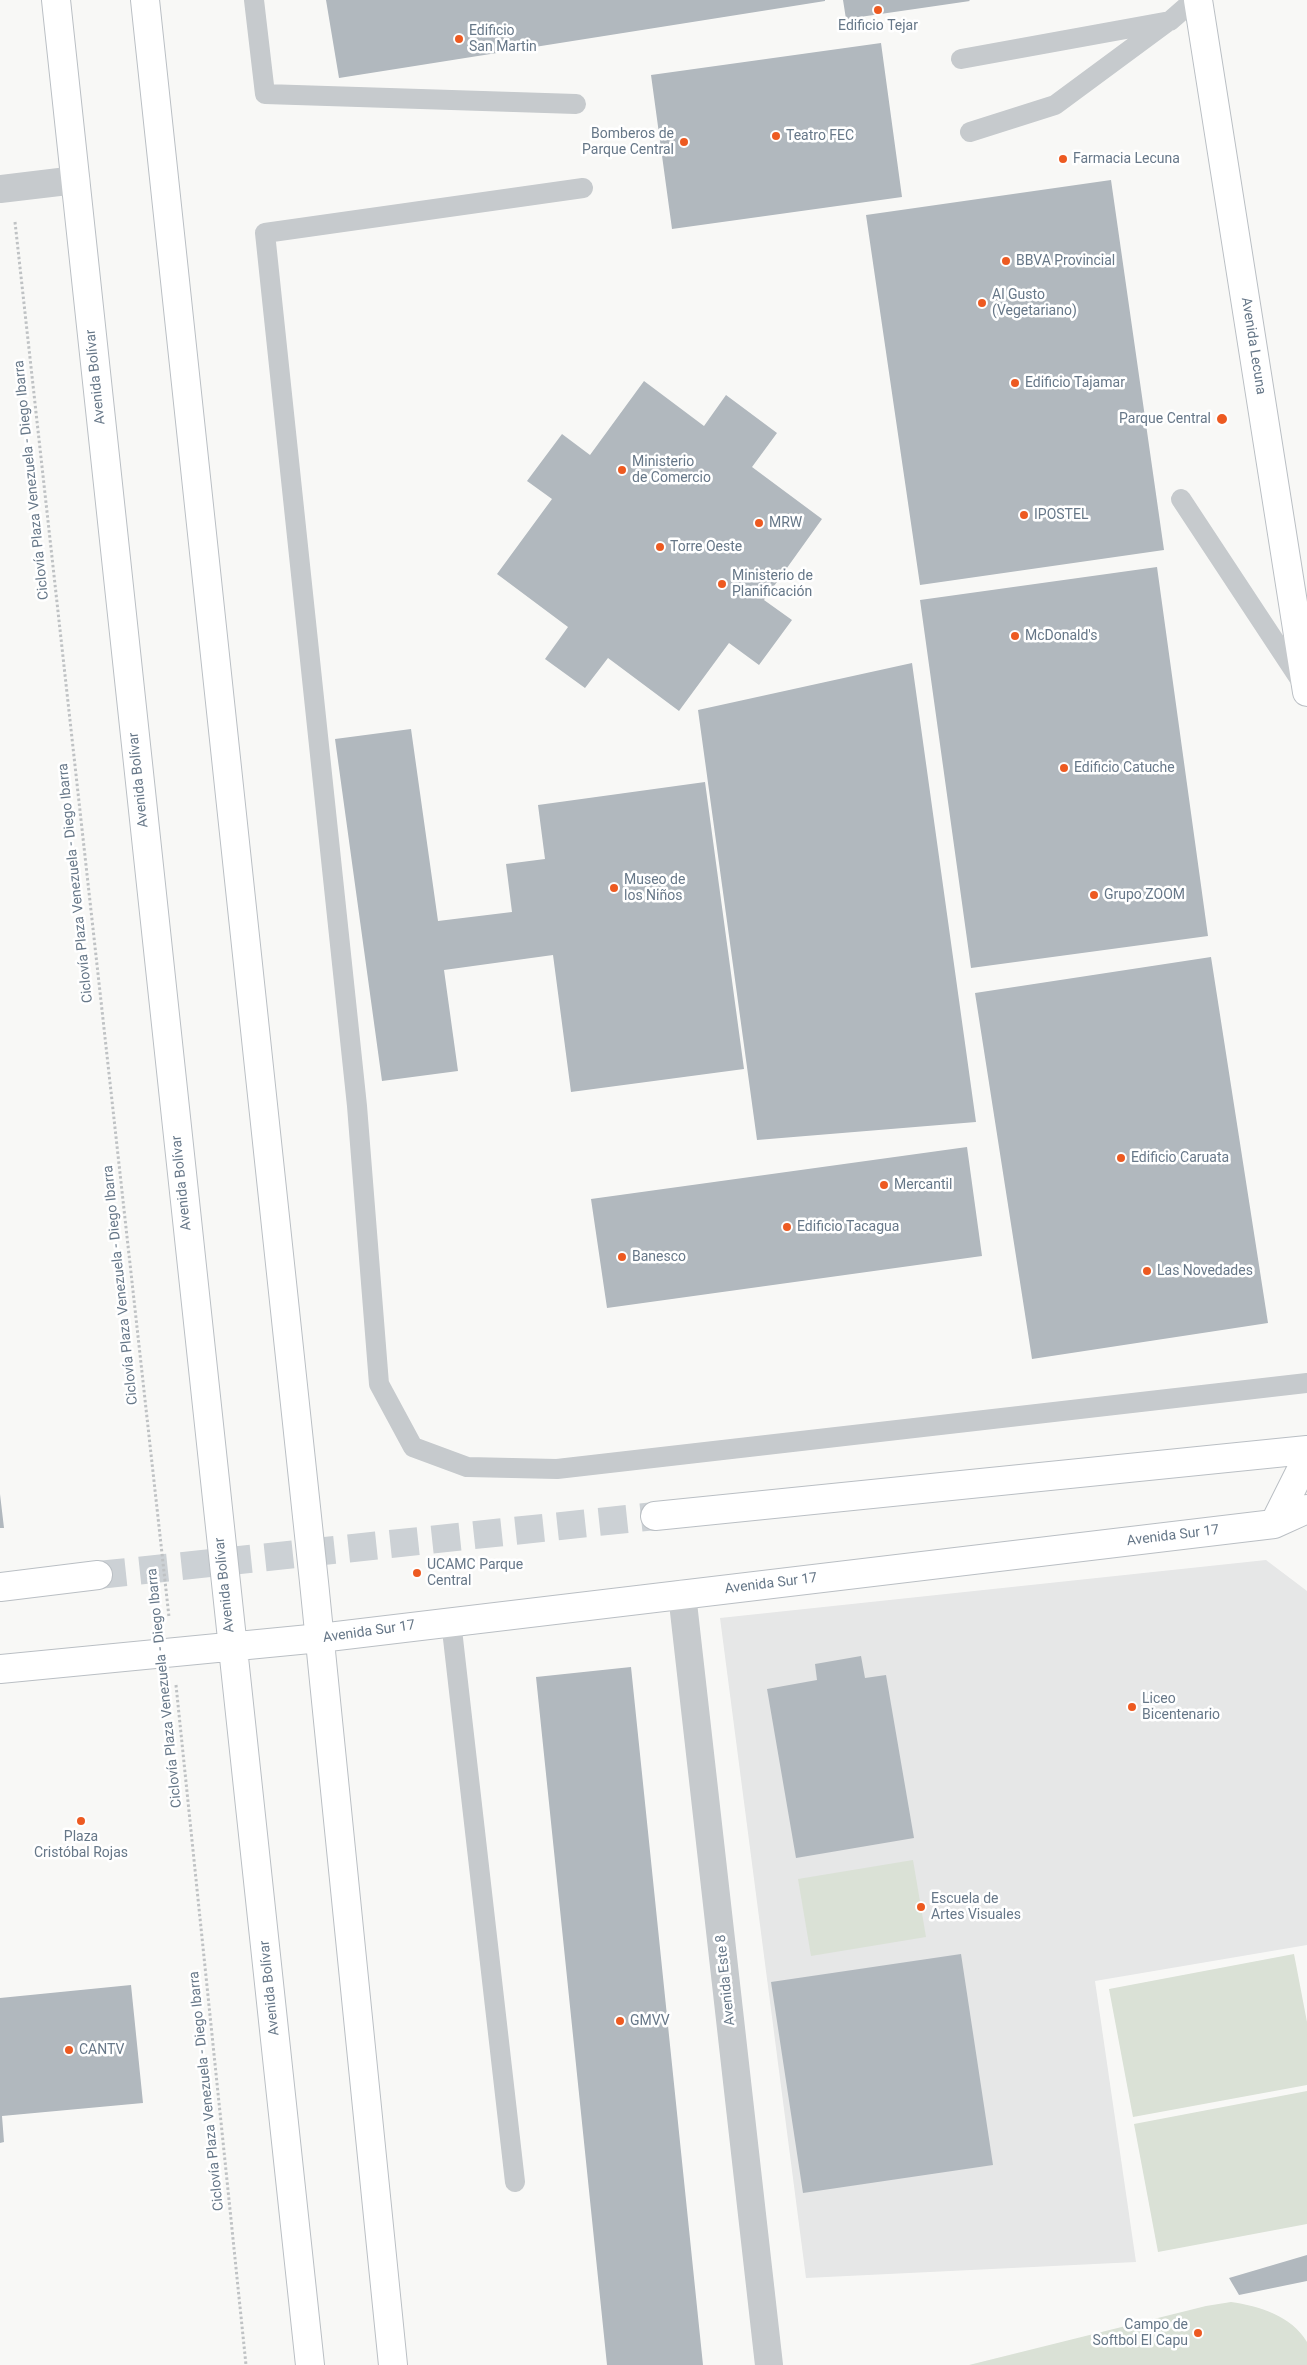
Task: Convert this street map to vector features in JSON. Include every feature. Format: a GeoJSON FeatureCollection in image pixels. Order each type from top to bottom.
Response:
{"type":"FeatureCollection","features":[{"type":"Feature","properties":{"kind":"main road","name":"Avenida Bolívar"},"geometry":{"type":"LineString","coordinates":[[56,0],[310,2365]]}},
{"type":"Feature","properties":{"kind":"main road"},"geometry":{"type":"LineString","coordinates":[[144,0],[320,1638],[393,2365]]}},
{"type":"Feature","properties":{"kind":"main road","name":"Avenida Lecuna"},"geometry":{"type":"LineString","coordinates":[[1196,0],[1226,171],[1307,690]]}},
{"type":"Feature","properties":{"kind":"main road"},"geometry":{"type":"LineString","coordinates":[[655,1516],[1307,1450]]}},
{"type":"Feature","properties":{"kind":"main road"},"geometry":{"type":"LineString","coordinates":[[1274,1524],[1307,1458]]}},
{"type":"Feature","properties":{"kind":"main road","name":"Avenida Sur 17"},"geometry":{"type":"LineString","coordinates":[[0,1669],[320,1638],[1274,1524],[1307,1509]]}},
{"type":"Feature","properties":{"kind":"main road"},"geometry":{"type":"LineString","coordinates":[[0,1587],[98,1575]]}},
{"type":"Feature","properties":{"kind":"street"},"geometry":{"type":"LineString","coordinates":[[0,189],[76,180]]}},
{"type":"Feature","properties":{"kind":"street","name":"Avenida Este 8"},"geometry":{"type":"LineString","coordinates":[[682,1594],[769,2365]]}},
{"type":"Feature","properties":{"kind":"lane"},"geometry":{"type":"LineString","coordinates":[[254,0],[264,94],[576,104]]}},
{"type":"Feature","properties":{"kind":"lane"},"geometry":{"type":"LineString","coordinates":[[970,132],[1055,105],[1196,0]]}},
{"type":"Feature","properties":{"kind":"lane"},"geometry":{"type":"LineString","coordinates":[[961,59],[1170,21]]}},
{"type":"Feature","properties":{"kind":"lane"},"geometry":{"type":"LineString","coordinates":[[583,188],[265,233],[357,1106],[379,1384],[414,1447],[467,1467],[557,1469],[1307,1383]]}},
{"type":"Feature","properties":{"kind":"lane"},"geometry":{"type":"LineString","coordinates":[[1181,499],[1307,690]]}},
{"type":"Feature","properties":{"kind":"lane"},"geometry":{"type":"LineString","coordinates":[[451,1621],[515,2182]]}},
{"type":"Feature","properties":{"kind":"path","name":"Ciclovía Plaza Venezuela - Diego Ibarra"},"geometry":{"type":"LineString","coordinates":[[7,219],[14,218],[173,1652],[246,2365]]}},
{"type":"Feature","properties":{"kind":"shaded area","name":"Escuela de Artes Visuales"},"geometry":{"type":"Polygon","coordinates":[[[1266,1560],[1307,1591],[1307,1945],[1095,1981],[1136,2262],[806,2278],[720,1618],[1266,1560]]]}},
{"type":"Feature","properties":{"kind":"shaded area"},"geometry":{"type":"Polygon","coordinates":[[[913,1860],[926,1937],[811,1956],[798,1879],[913,1860]]]}},
{"type":"Feature","properties":{"kind":"shaded area"},"geometry":{"type":"Polygon","coordinates":[[[1294,1954],[1307,2022],[1307,2085],[1133,2117],[1109,1989],[1294,1954]]]}},
{"type":"Feature","properties":{"kind":"shaded area"},"geometry":{"type":"Polygon","coordinates":[[[1307,2091],[1307,2224],[1158,2252],[1134,2124],[1307,2091]]]}},
{"type":"Feature","properties":{"kind":"shaded area","name":"Campo de Softbol El Capu"},"geometry":{"type":"Polygon","coordinates":[[[1231,2302],[1253,2306],[1274,2314],[1293,2325],[1307,2342],[1307,2365],[969,2365],[1206,2306],[1231,2302]]]}},
{"type":"Feature","properties":{"kind":"building","name":"Edificio San Martin"},"geometry":{"type":"Polygon","coordinates":[[[326,0],[825,0],[825,1],[339,78],[326,0]]]}},
{"type":"Feature","properties":{"kind":"building","name":"Edificio Tejar"},"geometry":{"type":"Polygon","coordinates":[[[843,0],[969,0],[970,1],[846,19],[843,0]]]}},
{"type":"Feature","properties":{"kind":"building","name":"Teatro FEC"},"geometry":{"type":"Polygon","coordinates":[[[881,43],[902,197],[672,229],[651,75],[881,43]]]}},
{"type":"Feature","properties":{"kind":"building","name":"Edificio Tajamar"},"geometry":{"type":"Polygon","coordinates":[[[1111,180],[1164,550],[920,585],[866,215],[1111,180]]]}},
{"type":"Feature","properties":{"kind":"building","name":"Torre Oeste"},"geometry":{"type":"Polygon","coordinates":[[[644,381],[704,426],[726,395],[777,433],[752,467],[822,519],[764,600],[792,620],[759,665],[729,643],[679,711],[608,658],[585,688],[545,659],[568,627],[497,574],[552,499],[527,481],[562,434],[590,455],[644,381]]]}},
{"type":"Feature","properties":{"kind":"building","name":"Edificio Catuche"},"geometry":{"type":"Polygon","coordinates":[[[1157,567],[1208,936],[971,968],[920,600],[1157,567]]]}},
{"type":"Feature","properties":{"kind":"building"},"geometry":{"type":"Polygon","coordinates":[[[912,663],[976,1122],[757,1140],[698,710],[912,663]]]}},
{"type":"Feature","properties":{"kind":"building","name":"Museo de los Niños"},"geometry":{"type":"Polygon","coordinates":[[[411,729],[438,921],[512,912],[506,864],[545,859],[538,805],[705,782],[744,1069],[571,1092],[553,955],[444,970],[458,1071],[382,1081],[335,739],[411,729]]]}},
{"type":"Feature","properties":{"kind":"building","name":"Edificio Caruata"},"geometry":{"type":"Polygon","coordinates":[[[1211,957],[1268,1323],[1032,1359],[975,993],[1211,957]]]}},
{"type":"Feature","properties":{"kind":"building","name":"Edificio Tacagua"},"geometry":{"type":"Polygon","coordinates":[[[967,1147],[982,1256],[607,1308],[591,1199],[967,1147]]]}},
{"type":"Feature","properties":{"kind":"building"},"geometry":{"type":"Polygon","coordinates":[[[0,1494],[4,1528],[0,1528],[0,1494]]]}},
{"type":"Feature","properties":{"kind":"building"},"geometry":{"type":"Polygon","coordinates":[[[861,1656],[865,1678],[886,1675],[914,1838],[796,1858],[767,1689],[817,1680],[815,1664],[861,1656]]]}},
{"type":"Feature","properties":{"kind":"building","name":"GMVV"},"geometry":{"type":"Polygon","coordinates":[[[631,1667],[703,2365],[607,2365],[536,1677],[631,1667]]]}},
{"type":"Feature","properties":{"kind":"building"},"geometry":{"type":"Polygon","coordinates":[[[961,1954],[993,2165],[803,2193],[771,1982],[961,1954]]]}},
{"type":"Feature","properties":{"kind":"building","name":"CANTV"},"geometry":{"type":"Polygon","coordinates":[[[131,1985],[143,2103],[2,2116],[4,2142],[0,2143],[0,1998],[131,1985]]]}},
{"type":"Feature","properties":{"kind":"building"},"geometry":{"type":"Polygon","coordinates":[[[1307,2255],[1307,2281],[1239,2295],[1229,2278],[1307,2255]]]}},
{"type":"Feature","properties":{"kind":"tunnel"},"geometry":{"type":"LineString","coordinates":[[98,1575],[655,1516]]}},
{"type":"Feature","properties":{"kind":"place","name":"Edificio Tejar"},"geometry":{"type":"Point","coordinates":[878,10]}},
{"type":"Feature","properties":{"kind":"place","name":"Edificio San Martin"},"geometry":{"type":"Point","coordinates":[459,39]}},
{"type":"Feature","properties":{"kind":"place","name":"Teatro FEC"},"geometry":{"type":"Point","coordinates":[776,136]}},
{"type":"Feature","properties":{"kind":"place","name":"Bomberos de Parque Central"},"geometry":{"type":"Point","coordinates":[684,142]}},
{"type":"Feature","properties":{"kind":"place","name":"Farmacia Lecuna"},"geometry":{"type":"Point","coordinates":[1063,159]}},
{"type":"Feature","properties":{"kind":"place","name":"BBVA Provincial"},"geometry":{"type":"Point","coordinates":[1006,261]}},
{"type":"Feature","properties":{"kind":"place","name":"Al Gusto (Vegetariano)"},"geometry":{"type":"Point","coordinates":[982,303]}},
{"type":"Feature","properties":{"kind":"place","name":"Edificio Tajamar"},"geometry":{"type":"Point","coordinates":[1015,383]}},
{"type":"Feature","properties":{"kind":"place","name":"Parque Central"},"geometry":{"type":"Point","coordinates":[1222,419]}},
{"type":"Feature","properties":{"kind":"place","name":"Ministerio de Comercio"},"geometry":{"type":"Point","coordinates":[622,470]}},
{"type":"Feature","properties":{"kind":"place","name":"IPOSTEL"},"geometry":{"type":"Point","coordinates":[1024,515]}},
{"type":"Feature","properties":{"kind":"place","name":"MRW"},"geometry":{"type":"Point","coordinates":[759,523]}},
{"type":"Feature","properties":{"kind":"place","name":"Torre Oeste"},"geometry":{"type":"Point","coordinates":[660,547]}},
{"type":"Feature","properties":{"kind":"place","name":"Ministerio de Planificación"},"geometry":{"type":"Point","coordinates":[722,584]}},
{"type":"Feature","properties":{"kind":"place","name":"McDonald's"},"geometry":{"type":"Point","coordinates":[1015,636]}},
{"type":"Feature","properties":{"kind":"place","name":"Edificio Catuche"},"geometry":{"type":"Point","coordinates":[1064,768]}},
{"type":"Feature","properties":{"kind":"place","name":"Museo de los Niños"},"geometry":{"type":"Point","coordinates":[614,888]}},
{"type":"Feature","properties":{"kind":"place","name":"Grupo ZOOM"},"geometry":{"type":"Point","coordinates":[1094,895]}},
{"type":"Feature","properties":{"kind":"place","name":"Edificio Caruata"},"geometry":{"type":"Point","coordinates":[1121,1158]}},
{"type":"Feature","properties":{"kind":"place","name":"Mercantil"},"geometry":{"type":"Point","coordinates":[884,1185]}},
{"type":"Feature","properties":{"kind":"place","name":"Edificio Tacagua"},"geometry":{"type":"Point","coordinates":[787,1227]}},
{"type":"Feature","properties":{"kind":"place","name":"Banesco"},"geometry":{"type":"Point","coordinates":[622,1257]}},
{"type":"Feature","properties":{"kind":"place","name":"Las Novedades"},"geometry":{"type":"Point","coordinates":[1147,1271]}},
{"type":"Feature","properties":{"kind":"place","name":"UCAMC Parque Central"},"geometry":{"type":"Point","coordinates":[417,1573]}},
{"type":"Feature","properties":{"kind":"place","name":"Liceo Bicentenario"},"geometry":{"type":"Point","coordinates":[1132,1707]}},
{"type":"Feature","properties":{"kind":"place","name":"Plaza Cristóbal Rojas"},"geometry":{"type":"Point","coordinates":[81,1821]}},
{"type":"Feature","properties":{"kind":"place","name":"Escuela de Artes Visuales"},"geometry":{"type":"Point","coordinates":[921,1907]}},
{"type":"Feature","properties":{"kind":"place","name":"GMVV"},"geometry":{"type":"Point","coordinates":[620,2021]}},
{"type":"Feature","properties":{"kind":"place","name":"CANTV"},"geometry":{"type":"Point","coordinates":[69,2050]}},
{"type":"Feature","properties":{"kind":"place","name":"Campo de Softbol El Capu"},"geometry":{"type":"Point","coordinates":[1198,2333]}}]}
